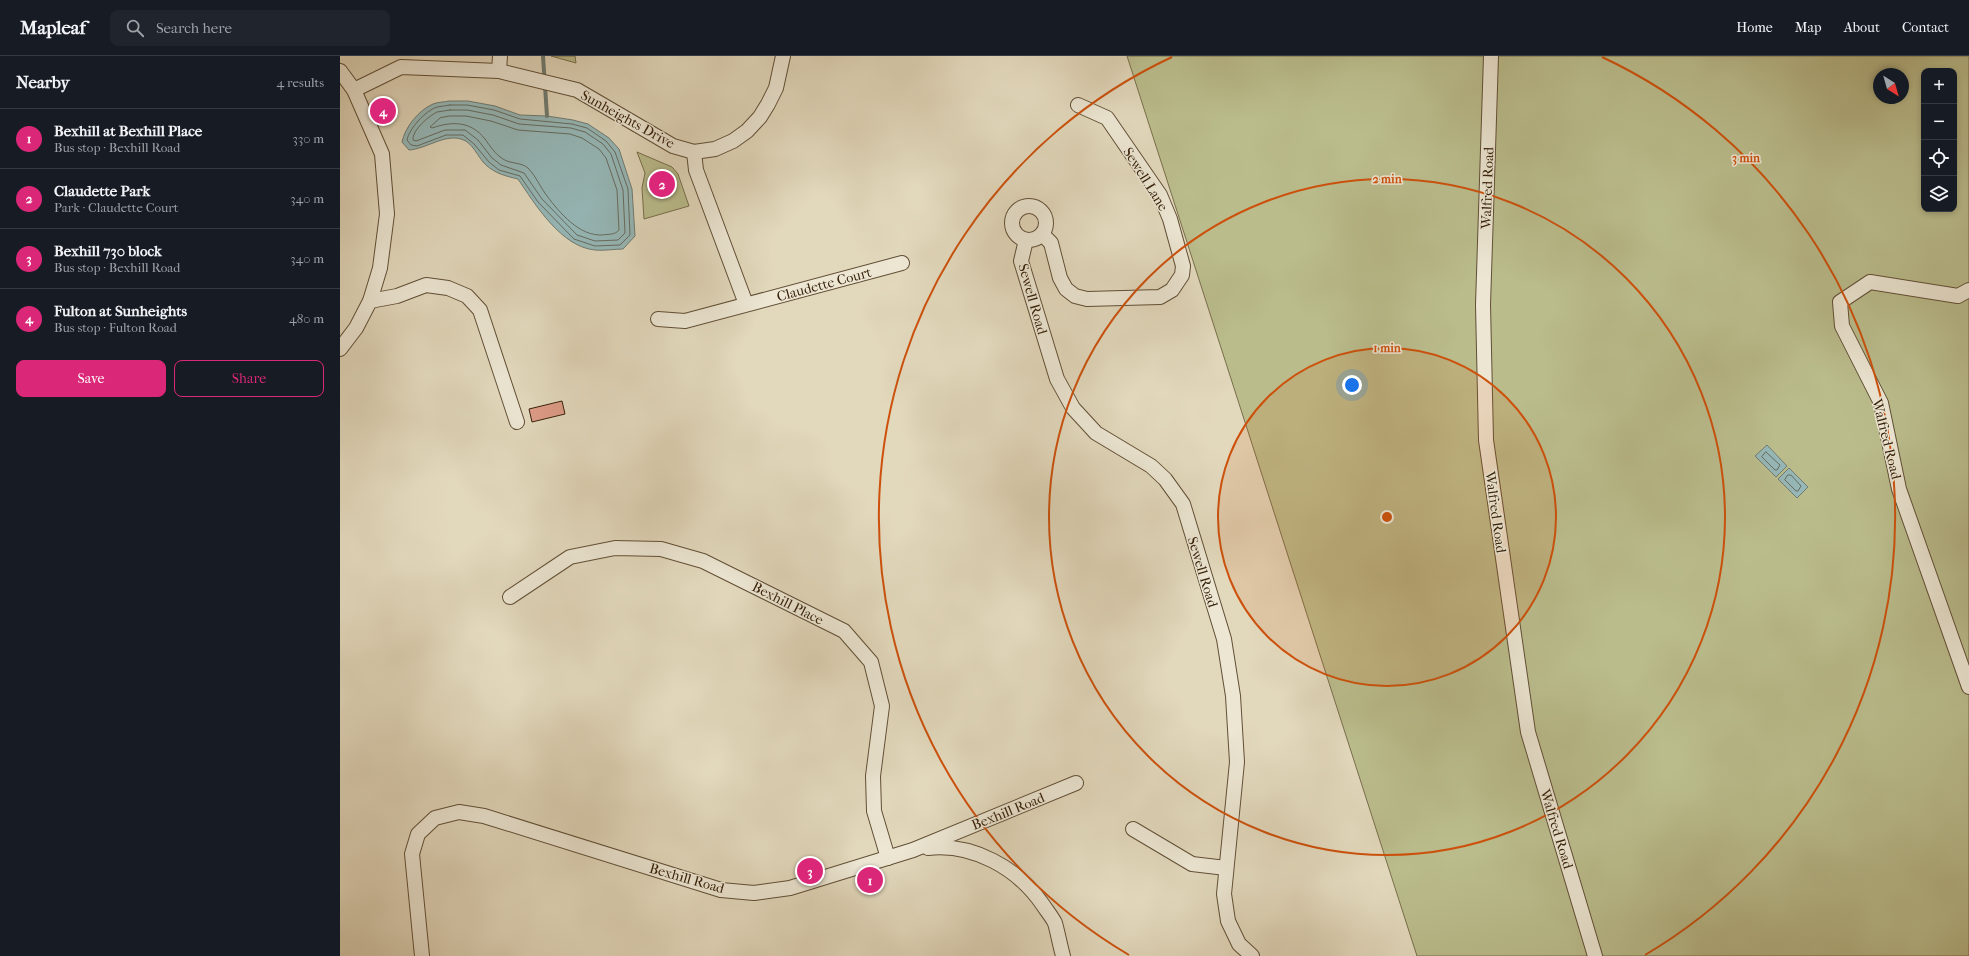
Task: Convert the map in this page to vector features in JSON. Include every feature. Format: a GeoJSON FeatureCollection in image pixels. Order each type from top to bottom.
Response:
{"type":"FeatureCollection","features":[{"type":"Feature","properties":{"kind":"street"},"geometry":{"type":"LineString","coordinates":[[499,71],[500,56]]}},
{"type":"Feature","properties":{"kind":"street","name":"Sunheights Drive"},"geometry":{"type":"LineString","coordinates":[[354,90],[400,67],[499,71],[577,90],[673,146],[694,152],[727,144],[747,131],[760,117],[776,88],[783,56]]}},
{"type":"Feature","properties":{"kind":"street","name":"Walfred Road"},"geometry":{"type":"LineString","coordinates":[[1491,56],[1483,306],[1486,440],[1528,732],[1595,956]]}},
{"type":"Feature","properties":{"kind":"street"},"geometry":{"type":"LineString","coordinates":[[340,71],[354,90],[382,154],[387,214],[380,268],[370,301],[356,328],[340,349]]}},
{"type":"Feature","properties":{"kind":"street","name":"Sewell Lane"},"geometry":{"type":"LineString","coordinates":[[1042,234],[1051,243],[1060,278],[1066,289],[1075,296],[1087,300],[1160,297],[1172,290],[1182,276],[1183,266],[1170,219],[1160,195],[1107,118],[1078,105]]}},
{"type":"Feature","properties":{"kind":"street"},"geometry":{"type":"LineString","coordinates":[[694,152],[696,170],[746,304]]}},
{"type":"Feature","properties":{"kind":"street"},"geometry":{"type":"LineString","coordinates":[[1029,206],[1040,211],[1046,222],[1042,234],[1032,240],[1026,240],[1015,234],[1012,222],[1017,211],[1022,207],[1029,206]]}},
{"type":"Feature","properties":{"kind":"street","name":"Sewell Road"},"geometry":{"type":"LineString","coordinates":[[1026,240],[1021,261],[1057,379],[1064,394],[1073,408],[1096,433],[1151,466],[1164,479],[1183,504],[1224,639],[1233,696],[1237,762],[1224,894],[1228,921],[1239,944],[1252,956]]}},
{"type":"Feature","properties":{"kind":"street","name":"Claudette Court"},"geometry":{"type":"LineString","coordinates":[[658,319],[685,321],[902,263]]}},
{"type":"Feature","properties":{"kind":"street","name":"Walfred Road"},"geometry":{"type":"LineString","coordinates":[[1969,290],[1958,296],[1870,282],[1840,302],[1842,326],[1881,403],[1899,489],[1969,687]]}},
{"type":"Feature","properties":{"kind":"street"},"geometry":{"type":"LineString","coordinates":[[370,301],[397,296],[426,285],[448,288],[467,296],[480,310],[517,422]]}},
{"type":"Feature","properties":{"kind":"street","name":"Bexhill Place"},"geometry":{"type":"LineString","coordinates":[[510,597],[570,558],[615,548],[661,549],[703,561],[844,631],[871,662],[882,706],[873,776],[874,811],[888,858]]}},
{"type":"Feature","properties":{"kind":"street","name":"Bexhill Road"},"geometry":{"type":"LineString","coordinates":[[422,956],[412,854],[418,834],[435,818],[458,812],[484,816],[721,890],[754,893],[790,888],[914,850],[1076,783]]}},
{"type":"Feature","properties":{"kind":"street"},"geometry":{"type":"LineString","coordinates":[[1133,829],[1192,864],[1226,868]]}},
{"type":"Feature","properties":{"kind":"street"},"geometry":{"type":"LineString","coordinates":[[914,850],[943,846],[973,851],[1006,868],[1033,890],[1054,922],[1063,956]]}},
{"type":"Feature","properties":{"kind":"green space"},"geometry":{"type":"Polygon","coordinates":[[[551,56],[575,56],[576,63],[551,56]]]}},
{"type":"Feature","properties":{"kind":"green space"},"geometry":{"type":"Polygon","coordinates":[[[1127,56],[1969,56],[1969,956],[1417,956],[1127,56]]]}},
{"type":"Feature","properties":{"kind":"green space"},"geometry":{"type":"Polygon","coordinates":[[[637,152],[672,167],[678,174],[689,206],[644,219],[642,188],[645,173],[637,152]]]}},
{"type":"Feature","properties":{"kind":"water"},"geometry":{"type":"Polygon","coordinates":[[[449,101],[468,101],[495,106],[520,115],[547,116],[573,120],[588,124],[609,138],[619,149],[632,189],[635,236],[623,249],[595,250],[583,247],[571,241],[550,223],[518,179],[494,171],[483,162],[469,143],[461,139],[448,138],[409,150],[402,142],[409,125],[413,120],[423,110],[433,104],[449,101]]]}},
{"type":"Feature","properties":{"kind":"water"},"geometry":{"type":"Polygon","coordinates":[[[1767,445],[1787,466],[1776,477],[1755,456],[1767,445]]]}},
{"type":"Feature","properties":{"kind":"water"},"geometry":{"type":"Polygon","coordinates":[[[1789,468],[1808,487],[1797,498],[1778,479],[1789,468]]]}},
{"type":"Feature","properties":{"kind":"building"},"geometry":{"type":"Polygon","coordinates":[[[562,401],[565,414],[532,422],[529,409],[562,401]]]}},
{"type":"Feature","properties":{"kind":"waterway"},"geometry":{"type":"LineString","coordinates":[[543,56],[547,116]]}},
{"type":"Feature","properties":{"kind":"place","name":"Fulton at Sunheights"},"geometry":{"type":"Point","coordinates":[383,111]}},
{"type":"Feature","properties":{"kind":"place","name":"Claudette Park"},"geometry":{"type":"Point","coordinates":[662,184]}},
{"type":"Feature","properties":{"kind":"place","name":"Bexhill 730 block"},"geometry":{"type":"Point","coordinates":[810,871]}},
{"type":"Feature","properties":{"kind":"place","name":"Bexhill at Bexhill Place"},"geometry":{"type":"Point","coordinates":[870,880]}}]}
